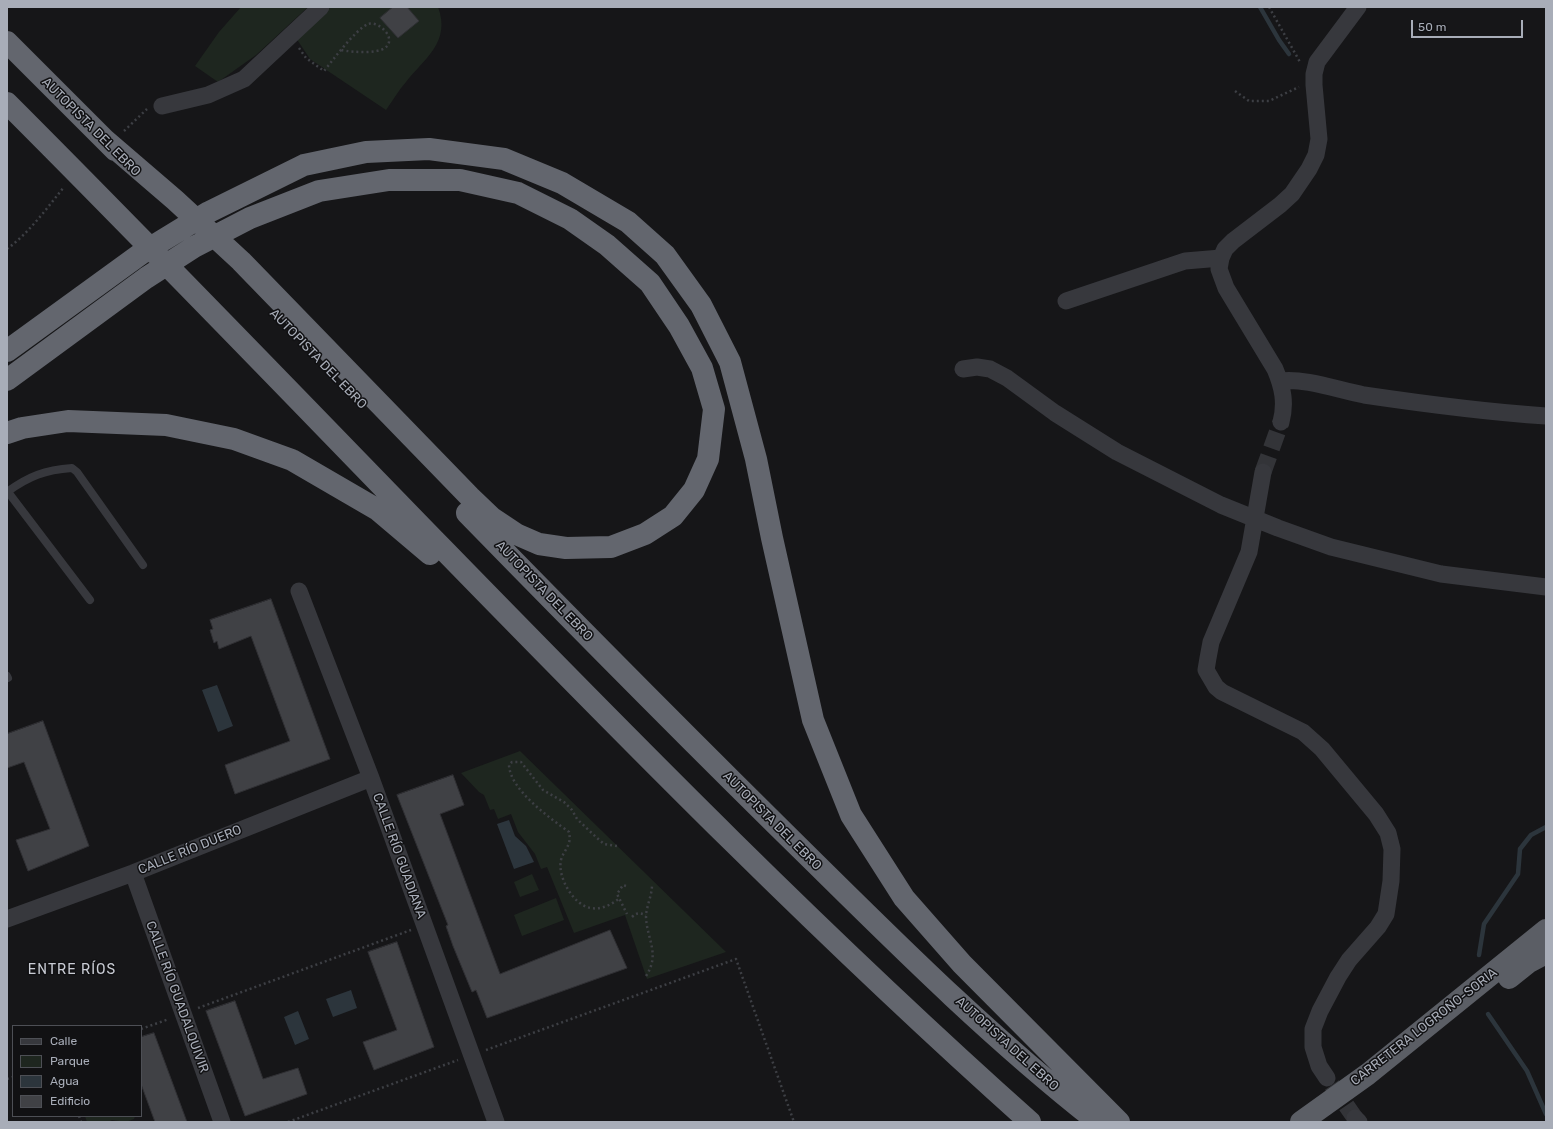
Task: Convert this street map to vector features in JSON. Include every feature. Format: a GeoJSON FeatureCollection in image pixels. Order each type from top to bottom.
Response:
{"type":"FeatureCollection","features":[{"type":"Feature","properties":{"kind":"highway","name":"AUTOPISTA DEL EBRO"},"geometry":{"type":"LineString","coordinates":[[7,42],[104,139],[526,574],[739,789],[886,933],[958,1001],[1051,1085],[1098,1122]]}},
{"type":"Feature","properties":{"kind":"highway"},"geometry":{"type":"LineString","coordinates":[[7,103],[188,286],[591,702],[878,984],[1030,1122]]}},
{"type":"Feature","properties":{"kind":"highway"},"geometry":{"type":"LineString","coordinates":[[7,380],[126,293],[194,247],[250,218],[319,192],[389,180],[460,180],[518,193],[570,219],[607,245],[650,282],[679,326],[702,368],[714,409],[708,459],[694,490],[673,516],[645,534],[611,547],[559,547],[539,544],[516,534],[492,518],[241,260],[175,200],[104,139]]}},
{"type":"Feature","properties":{"kind":"highway"},"geometry":{"type":"LineString","coordinates":[[7,351],[142,253],[174,232],[209,212],[304,165],[351,155],[366,152],[429,149],[504,159],[562,183],[628,222],[665,255],[701,304],[730,362],[756,460],[813,720],[851,815],[904,898],[952,953],[1120,1122]]}},
{"type":"Feature","properties":{"kind":"highway"},"geometry":{"type":"LineString","coordinates":[[7,433],[22,428],[68,421],[166,425],[234,439],[292,460],[378,510],[424,549],[666,796],[754,882],[789,914],[878,984]]}},
{"type":"Feature","properties":{"kind":"highway","name":"CARRETERA LOGROÑO-SORIA"},"geometry":{"type":"LineString","coordinates":[[1301,1122],[1368,1074],[1546,930]]}},
{"type":"Feature","properties":{"kind":"highway"},"geometry":{"type":"LineString","coordinates":[[1368,1074],[1397,1061],[1419,1047],[1529,962],[1546,953]]}},
{"type":"Feature","properties":{"kind":"street"},"geometry":{"type":"LineString","coordinates":[[162,106],[208,96],[244,79],[321,7]]}},
{"type":"Feature","properties":{"kind":"street"},"geometry":{"type":"LineString","coordinates":[[1281,422],[1285,399],[1280,381],[1275,369],[1226,288],[1219,269],[1221,258],[1225,250],[1233,241],[1292,194],[1309,169],[1316,155],[1319,139],[1314,85],[1314,74],[1317,62],[1358,7]]}},
{"type":"Feature","properties":{"kind":"street"},"geometry":{"type":"LineString","coordinates":[[1066,301],[1185,261],[1221,258]]}},
{"type":"Feature","properties":{"kind":"street"},"geometry":{"type":"LineString","coordinates":[[963,369],[977,367],[990,369],[1007,378],[1055,413],[1117,452],[1193,491],[1255,519],[1331,547],[1441,574],[1546,586]]}},
{"type":"Feature","properties":{"kind":"street"},"geometry":{"type":"LineString","coordinates":[[1280,381],[1293,380],[1308,382],[1359,394],[1428,405],[1488,412],[1546,416]]}},
{"type":"Feature","properties":{"kind":"street"},"geometry":{"type":"LineString","coordinates":[[1263,472],[1249,552],[1211,642],[1206,670],[1216,688],[1303,732],[1322,749],[1376,814],[1388,833],[1392,849],[1391,881],[1386,914],[1378,927],[1350,960],[1338,977],[1320,1011],[1313,1030],[1313,1047],[1319,1066],[1327,1078]]}},
{"type":"Feature","properties":{"kind":"street","name":"CALLE RÍO GUADIANA"},"geometry":{"type":"LineString","coordinates":[[299,591],[371,778],[496,1122]]}},
{"type":"Feature","properties":{"kind":"street","name":"CALLE RÍO DUERO"},"geometry":{"type":"LineString","coordinates":[[7,918],[133,873],[371,778]]}},
{"type":"Feature","properties":{"kind":"street","name":"CALLE RÍO GUADALQUIVIR"},"geometry":{"type":"LineString","coordinates":[[133,873],[222,1122]]}},
{"type":"Feature","properties":{"kind":"lane"},"geometry":{"type":"LineString","coordinates":[[90,600],[8,492],[22,481],[52,470],[72,468],[77,472],[143,565]]}},
{"type":"Feature","properties":{"kind":"path"},"geometry":{"type":"LineString","coordinates":[[1235,91],[1249,101],[1269,101],[1302,86],[1314,85],[1269,7]]}},
{"type":"Feature","properties":{"kind":"path"},"geometry":{"type":"LineString","coordinates":[[296,44],[306,58],[324,71],[341,50],[367,25],[377,24],[389,38],[390,42],[387,46],[378,51],[356,53],[341,50]]}},
{"type":"Feature","properties":{"kind":"path"},"geometry":{"type":"LineString","coordinates":[[124,131],[147,109],[162,106]]}},
{"type":"Feature","properties":{"kind":"path"},"geometry":{"type":"LineString","coordinates":[[7,249],[14,244],[36,221],[65,186]]}},
{"type":"Feature","properties":{"kind":"path"},"geometry":{"type":"LineString","coordinates":[[617,846],[604,844],[597,838],[577,819],[572,810],[564,802],[543,790],[521,762],[512,762],[509,765],[509,772],[523,794],[550,818],[569,832],[570,840],[561,860],[561,870],[564,883],[572,897],[590,908],[601,908],[612,904],[620,898]]}},
{"type":"Feature","properties":{"kind":"path"},"geometry":{"type":"LineString","coordinates":[[646,976],[653,964],[654,956],[650,946],[646,915],[652,884]]}},
{"type":"Feature","properties":{"kind":"path"},"geometry":{"type":"LineString","coordinates":[[626,886],[623,885],[617,894],[620,898],[623,909],[627,914]]}},
{"type":"Feature","properties":{"kind":"path"},"geometry":{"type":"LineString","coordinates":[[632,918],[636,913],[646,915]]}},
{"type":"Feature","properties":{"kind":"path"},"geometry":{"type":"LineString","coordinates":[[142,1029],[425,925]]}},
{"type":"Feature","properties":{"kind":"path"},"geometry":{"type":"LineString","coordinates":[[288,1122],[459,1060],[462,1069],[486,1060],[482,1051],[736,959],[794,1122]]}},
{"type":"Feature","properties":{"kind":"green space"},"geometry":{"type":"Polygon","coordinates":[[[241,7],[308,7],[256,55],[218,82],[195,66],[219,32],[241,7]]]}},
{"type":"Feature","properties":{"kind":"green space"},"geometry":{"type":"Polygon","coordinates":[[[331,7],[438,7],[441,19],[439,40],[428,57],[403,85],[386,110],[310,59],[296,38],[331,7]]]}},
{"type":"Feature","properties":{"kind":"green space"},"geometry":{"type":"Polygon","coordinates":[[[520,751],[726,952],[647,979],[625,915],[574,933],[547,867],[541,869],[535,854],[518,832],[511,814],[498,819],[494,809],[490,810],[484,795],[479,792],[461,773],[520,751]]]}},
{"type":"Feature","properties":{"kind":"green space"},"geometry":{"type":"Polygon","coordinates":[[[532,874],[539,890],[520,897],[514,882],[532,874]]]}},
{"type":"Feature","properties":{"kind":"green space"},"geometry":{"type":"Polygon","coordinates":[[[556,898],[564,920],[522,936],[514,915],[556,898]]]}},
{"type":"Feature","properties":{"kind":"green space"},"geometry":{"type":"Polygon","coordinates":[[[85,1117],[135,1117],[134,1119],[126,1122],[112,1120],[108,1122],[87,1122],[85,1117]]]}},
{"type":"Feature","properties":{"kind":"water"},"geometry":{"type":"Polygon","coordinates":[[[217,685],[233,726],[218,732],[202,690],[217,685]]]}},
{"type":"Feature","properties":{"kind":"water"},"geometry":{"type":"Polygon","coordinates":[[[509,820],[515,836],[526,846],[534,862],[514,869],[497,824],[509,820]]]}},
{"type":"Feature","properties":{"kind":"water"},"geometry":{"type":"Polygon","coordinates":[[[351,990],[357,1008],[333,1017],[326,999],[351,990]]]}},
{"type":"Feature","properties":{"kind":"water"},"geometry":{"type":"Polygon","coordinates":[[[298,1011],[309,1039],[295,1045],[284,1017],[298,1011]]]}},
{"type":"Feature","properties":{"kind":"building"},"geometry":{"type":"Polygon","coordinates":[[[393,7],[407,7],[419,21],[398,38],[380,18],[393,7]]]}},
{"type":"Feature","properties":{"kind":"building"},"geometry":{"type":"Polygon","coordinates":[[[271,599],[330,759],[235,794],[225,765],[290,741],[251,636],[219,649],[217,641],[214,643],[210,630],[213,629],[210,620],[271,599]]]}},
{"type":"Feature","properties":{"kind":"building"},"geometry":{"type":"Polygon","coordinates":[[[43,721],[89,846],[28,871],[16,840],[50,829],[24,762],[7,768],[7,734],[43,721]]]}},
{"type":"Feature","properties":{"kind":"building"},"geometry":{"type":"Polygon","coordinates":[[[453,775],[464,805],[440,814],[500,974],[610,930],[627,968],[487,1018],[476,990],[472,992],[453,946],[446,926],[448,925],[397,795],[453,775]]]}},
{"type":"Feature","properties":{"kind":"building"},"geometry":{"type":"Polygon","coordinates":[[[397,942],[434,1047],[374,1070],[363,1042],[397,1030],[368,952],[397,942]]]}},
{"type":"Feature","properties":{"kind":"building"},"geometry":{"type":"Polygon","coordinates":[[[235,1001],[263,1079],[298,1068],[307,1094],[245,1116],[206,1011],[235,1001]]]}},
{"type":"Feature","properties":{"kind":"building"},"geometry":{"type":"Polygon","coordinates":[[[154,1033],[187,1122],[155,1122],[142,1087],[142,1037],[154,1033]]]}},
{"type":"Feature","properties":{"kind":"waterway"},"geometry":{"type":"LineString","coordinates":[[1260,7],[1289,54]]}},
{"type":"Feature","properties":{"kind":"waterway"},"geometry":{"type":"LineString","coordinates":[[1479,955],[1484,924],[1518,874],[1520,849],[1531,835],[1546,827]]}},
{"type":"Feature","properties":{"kind":"waterway"},"geometry":{"type":"LineString","coordinates":[[1488,1014],[1527,1071],[1546,1114]]}},
{"type":"Feature","properties":{"kind":"tunnel"},"geometry":{"type":"LineString","coordinates":[[1263,472],[1281,422]]}},
{"type":"Feature","properties":{"kind":"tunnel"},"geometry":{"type":"LineString","coordinates":[[1332,1085],[1355,1118]]}},
{"type":"Feature","properties":{"kind":"district","name":"ENTRE RÍOS"},"geometry":{"type":"Point","coordinates":[72,970]}}]}
